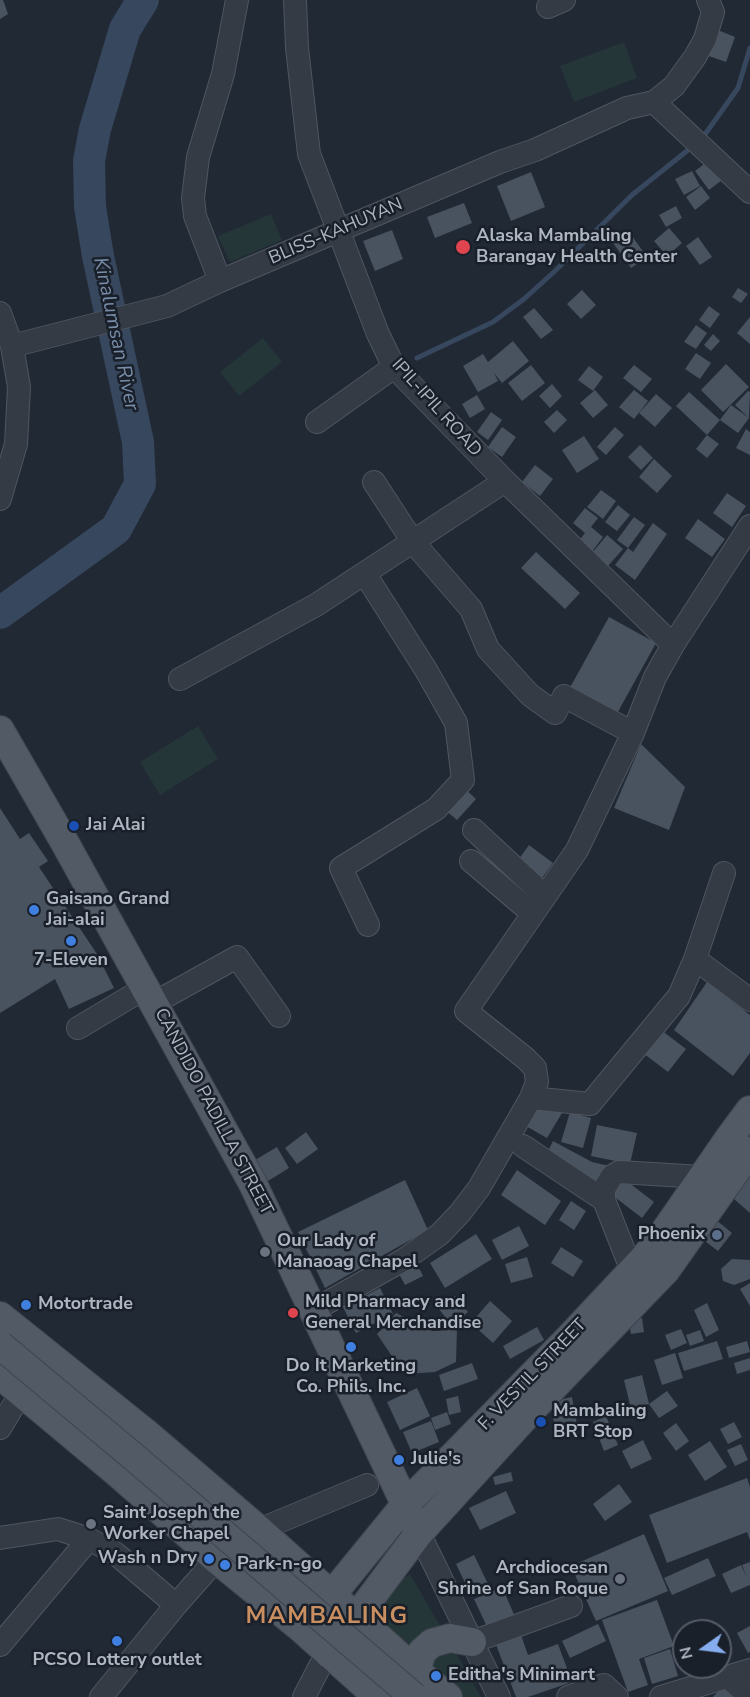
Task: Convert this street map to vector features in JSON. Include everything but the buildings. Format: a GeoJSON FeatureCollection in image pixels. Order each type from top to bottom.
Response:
{"type":"FeatureCollection","features":[{"type":"Feature","properties":{"kind":"main road","name":"CANDIDO PADILLA STREET"},"geometry":{"type":"LineString","coordinates":[[3,744],[65,843],[252,1182],[419,1533]]}},
{"type":"Feature","properties":{"kind":"main road","name":"F. VESTIL STREET"},"geometry":{"type":"LineString","coordinates":[[303,1630],[405,1505],[568,1339],[658,1241],[750,1110]]}},
{"type":"Feature","properties":{"kind":"main road","name":"F. VESTIL STREET"},"geometry":{"type":"LineString","coordinates":[[329,1654],[419,1533],[537,1404],[666,1270],[750,1151]]}},
{"type":"Feature","properties":{"kind":"main road"},"geometry":{"type":"LineString","coordinates":[[0,1316],[147,1434],[356,1616],[415,1684]]}},
{"type":"Feature","properties":{"kind":"main road"},"geometry":{"type":"LineString","coordinates":[[0,1345],[135,1458],[415,1684],[448,1697]]}},
{"type":"Feature","properties":{"kind":"main road"},"geometry":{"type":"LineString","coordinates":[[11,1384],[303,1630],[372,1692],[395,1690],[415,1684]]}},
{"type":"Feature","properties":{"kind":"main road"},"geometry":{"type":"LineString","coordinates":[[415,1684],[422,1652],[436,1640],[450,1638],[472,1642]]}},
{"type":"Feature","properties":{"kind":"street"},"geometry":{"type":"LineString","coordinates":[[220,281],[195,216],[193,198],[198,157],[223,74],[237,0]]}},
{"type":"Feature","properties":{"kind":"street","name":"IPIL-IPIL ROAD"},"geometry":{"type":"LineString","coordinates":[[295,0],[297,48],[309,154],[378,334],[394,368],[505,481],[673,645]]}},
{"type":"Feature","properties":{"kind":"street"},"geometry":{"type":"LineString","coordinates":[[708,0],[713,12],[705,39],[674,86],[654,102],[705,150],[741,173],[750,192]]}},
{"type":"Feature","properties":{"kind":"street","name":"BLISS-KAHUYAN"},"geometry":{"type":"LineString","coordinates":[[12,346],[167,306],[220,281],[500,162],[535,150],[627,108],[654,102]]}},
{"type":"Feature","properties":{"kind":"street"},"geometry":{"type":"LineString","coordinates":[[0,313],[12,346],[19,387],[16,444],[0,499]]}},
{"type":"Feature","properties":{"kind":"street"},"geometry":{"type":"LineString","coordinates":[[317,422],[394,368]]}},
{"type":"Feature","properties":{"kind":"street"},"geometry":{"type":"LineString","coordinates":[[180,679],[316,604],[505,481]]}},
{"type":"Feature","properties":{"kind":"street"},"geometry":{"type":"LineString","coordinates":[[374,482],[413,542],[471,609],[488,649],[530,695],[555,712],[564,696],[633,733]]}},
{"type":"Feature","properties":{"kind":"street"},"geometry":{"type":"LineString","coordinates":[[314,1310],[405,1259],[440,1234],[479,1188],[531,1098],[537,1082],[535,1068],[466,1011],[577,850],[633,733],[655,677],[673,645],[750,526]]}},
{"type":"Feature","properties":{"kind":"street"},"geometry":{"type":"LineString","coordinates":[[365,574],[426,670],[456,723],[463,780],[436,808],[341,868],[368,925]]}},
{"type":"Feature","properties":{"kind":"street"},"geometry":{"type":"LineString","coordinates":[[474,830],[538,904]]}},
{"type":"Feature","properties":{"kind":"street"},"geometry":{"type":"LineString","coordinates":[[471,861],[538,904]]}},
{"type":"Feature","properties":{"kind":"street"},"geometry":{"type":"LineString","coordinates":[[531,1098],[590,1104],[675,1001],[695,959],[724,873]]}},
{"type":"Feature","properties":{"kind":"street"},"geometry":{"type":"LineString","coordinates":[[78,1028],[237,957],[279,1016]]}},
{"type":"Feature","properties":{"kind":"street"},"geometry":{"type":"LineString","coordinates":[[695,959],[750,1000]]}},
{"type":"Feature","properties":{"kind":"street"},"geometry":{"type":"LineString","coordinates":[[523,1146],[604,1200]]}},
{"type":"Feature","properties":{"kind":"street"},"geometry":{"type":"LineString","coordinates":[[632,1271],[604,1200],[604,1189],[612,1176],[619,1172],[702,1177]]}},
{"type":"Feature","properties":{"kind":"street"},"geometry":{"type":"LineString","coordinates":[[0,1428],[11,1384]]}},
{"type":"Feature","properties":{"kind":"street"},"geometry":{"type":"LineString","coordinates":[[101,1697],[216,1559],[254,1527],[367,1485]]}},
{"type":"Feature","properties":{"kind":"street"},"geometry":{"type":"LineString","coordinates":[[0,1538],[58,1529],[89,1539],[116,1553],[176,1605]]}},
{"type":"Feature","properties":{"kind":"street"},"geometry":{"type":"LineString","coordinates":[[419,1533],[499,1697]]}},
{"type":"Feature","properties":{"kind":"street"},"geometry":{"type":"LineString","coordinates":[[0,1645],[89,1539]]}},
{"type":"Feature","properties":{"kind":"street"},"geometry":{"type":"LineString","coordinates":[[472,1642],[571,1606]]}},
{"type":"Feature","properties":{"kind":"street"},"geometry":{"type":"LineString","coordinates":[[304,1697],[329,1654]]}},
{"type":"Feature","properties":{"kind":"street"},"geometry":{"type":"LineString","coordinates":[[732,1676],[750,1670]]}},
{"type":"Feature","properties":{"kind":"street"},"geometry":{"type":"LineString","coordinates":[[661,1697],[721,1679]]}},
{"type":"Feature","properties":{"kind":"street"},"geometry":{"type":"LineString","coordinates":[[730,1679],[750,1696]]}},
{"type":"Feature","properties":{"kind":"street"},"geometry":{"type":"LineString","coordinates":[[568,1697],[604,1685],[617,1697]]}},
{"type":"Feature","properties":{"kind":"shaded area"},"geometry":{"type":"Polygon","coordinates":[[[624,42],[637,78],[574,102],[560,66],[624,42]]]}},
{"type":"Feature","properties":{"kind":"shaded area"},"geometry":{"type":"Polygon","coordinates":[[[271,214],[282,240],[230,262],[218,236],[271,214]]]}},
{"type":"Feature","properties":{"kind":"shaded area"},"geometry":{"type":"Polygon","coordinates":[[[263,338],[282,362],[239,396],[220,372],[263,338]]]}},
{"type":"Feature","properties":{"kind":"shaded area"},"geometry":{"type":"Polygon","coordinates":[[[198,726],[218,759],[160,795],[140,762],[198,726]]]}},
{"type":"Feature","properties":{"kind":"shaded area"},"geometry":{"type":"Polygon","coordinates":[[[410,1574],[481,1697],[458,1697],[392,1641],[383,1612],[385,1591],[410,1574]]]}},
{"type":"Feature","properties":{"kind":"waterway","name":"Kinalumsan River"},"geometry":{"type":"LineString","coordinates":[[0,613],[116,529],[140,484],[138,442],[98,256],[90,207],[89,161],[95,129],[125,29],[143,0]]}},
{"type":"Feature","properties":{"kind":"waterway"},"geometry":{"type":"LineString","coordinates":[[701,140],[738,88],[750,48]]}},
{"type":"Feature","properties":{"kind":"waterway"},"geometry":{"type":"LineString","coordinates":[[417,358],[493,322],[524,299],[632,195],[693,146]]}},
{"type":"Feature","properties":{"kind":"place","name":"Alaska Mambaling Barangay Health Center"},"geometry":{"type":"Point","coordinates":[463,247]}},
{"type":"Feature","properties":{"kind":"place","name":"Jai Alai"},"geometry":{"type":"Point","coordinates":[74,826]}},
{"type":"Feature","properties":{"kind":"place","name":"Gaisano Grand Jai-alai"},"geometry":{"type":"Point","coordinates":[34,910]}},
{"type":"Feature","properties":{"kind":"place","name":"7-Eleven"},"geometry":{"type":"Point","coordinates":[71,941]}},
{"type":"Feature","properties":{"kind":"place","name":"Phoenix"},"geometry":{"type":"Point","coordinates":[717,1235]}},
{"type":"Feature","properties":{"kind":"place","name":"Our Lady of Manaoag Chapel"},"geometry":{"type":"Point","coordinates":[265,1252]}},
{"type":"Feature","properties":{"kind":"place","name":"Motortrade"},"geometry":{"type":"Point","coordinates":[26,1305]}},
{"type":"Feature","properties":{"kind":"place","name":"Mild Pharmacy and General Merchandise"},"geometry":{"type":"Point","coordinates":[293,1313]}},
{"type":"Feature","properties":{"kind":"place","name":"Do It Marketing Co. Phils. Inc."},"geometry":{"type":"Point","coordinates":[351,1347]}},
{"type":"Feature","properties":{"kind":"place","name":"Mambaling BRT Stop"},"geometry":{"type":"Point","coordinates":[541,1422]}},
{"type":"Feature","properties":{"kind":"place","name":"Julie's"},"geometry":{"type":"Point","coordinates":[399,1460]}},
{"type":"Feature","properties":{"kind":"place","name":"Saint Joseph the Worker Chapel"},"geometry":{"type":"Point","coordinates":[91,1524]}},
{"type":"Feature","properties":{"kind":"place","name":"Wash n Dry"},"geometry":{"type":"Point","coordinates":[209,1559]}},
{"type":"Feature","properties":{"kind":"place","name":"Park-n-go"},"geometry":{"type":"Point","coordinates":[225,1565]}},
{"type":"Feature","properties":{"kind":"place","name":"Archdiocesan Shrine of San Roque"},"geometry":{"type":"Point","coordinates":[620,1579]}},
{"type":"Feature","properties":{"kind":"place","name":"PCSO Lottery outlet"},"geometry":{"type":"Point","coordinates":[117,1641]}},
{"type":"Feature","properties":{"kind":"place","name":"Editha's Minimart"},"geometry":{"type":"Point","coordinates":[436,1676]}},
{"type":"Feature","properties":{"kind":"district","name":"MAMBALING"},"geometry":{"type":"Point","coordinates":[327,1617]}}]}
